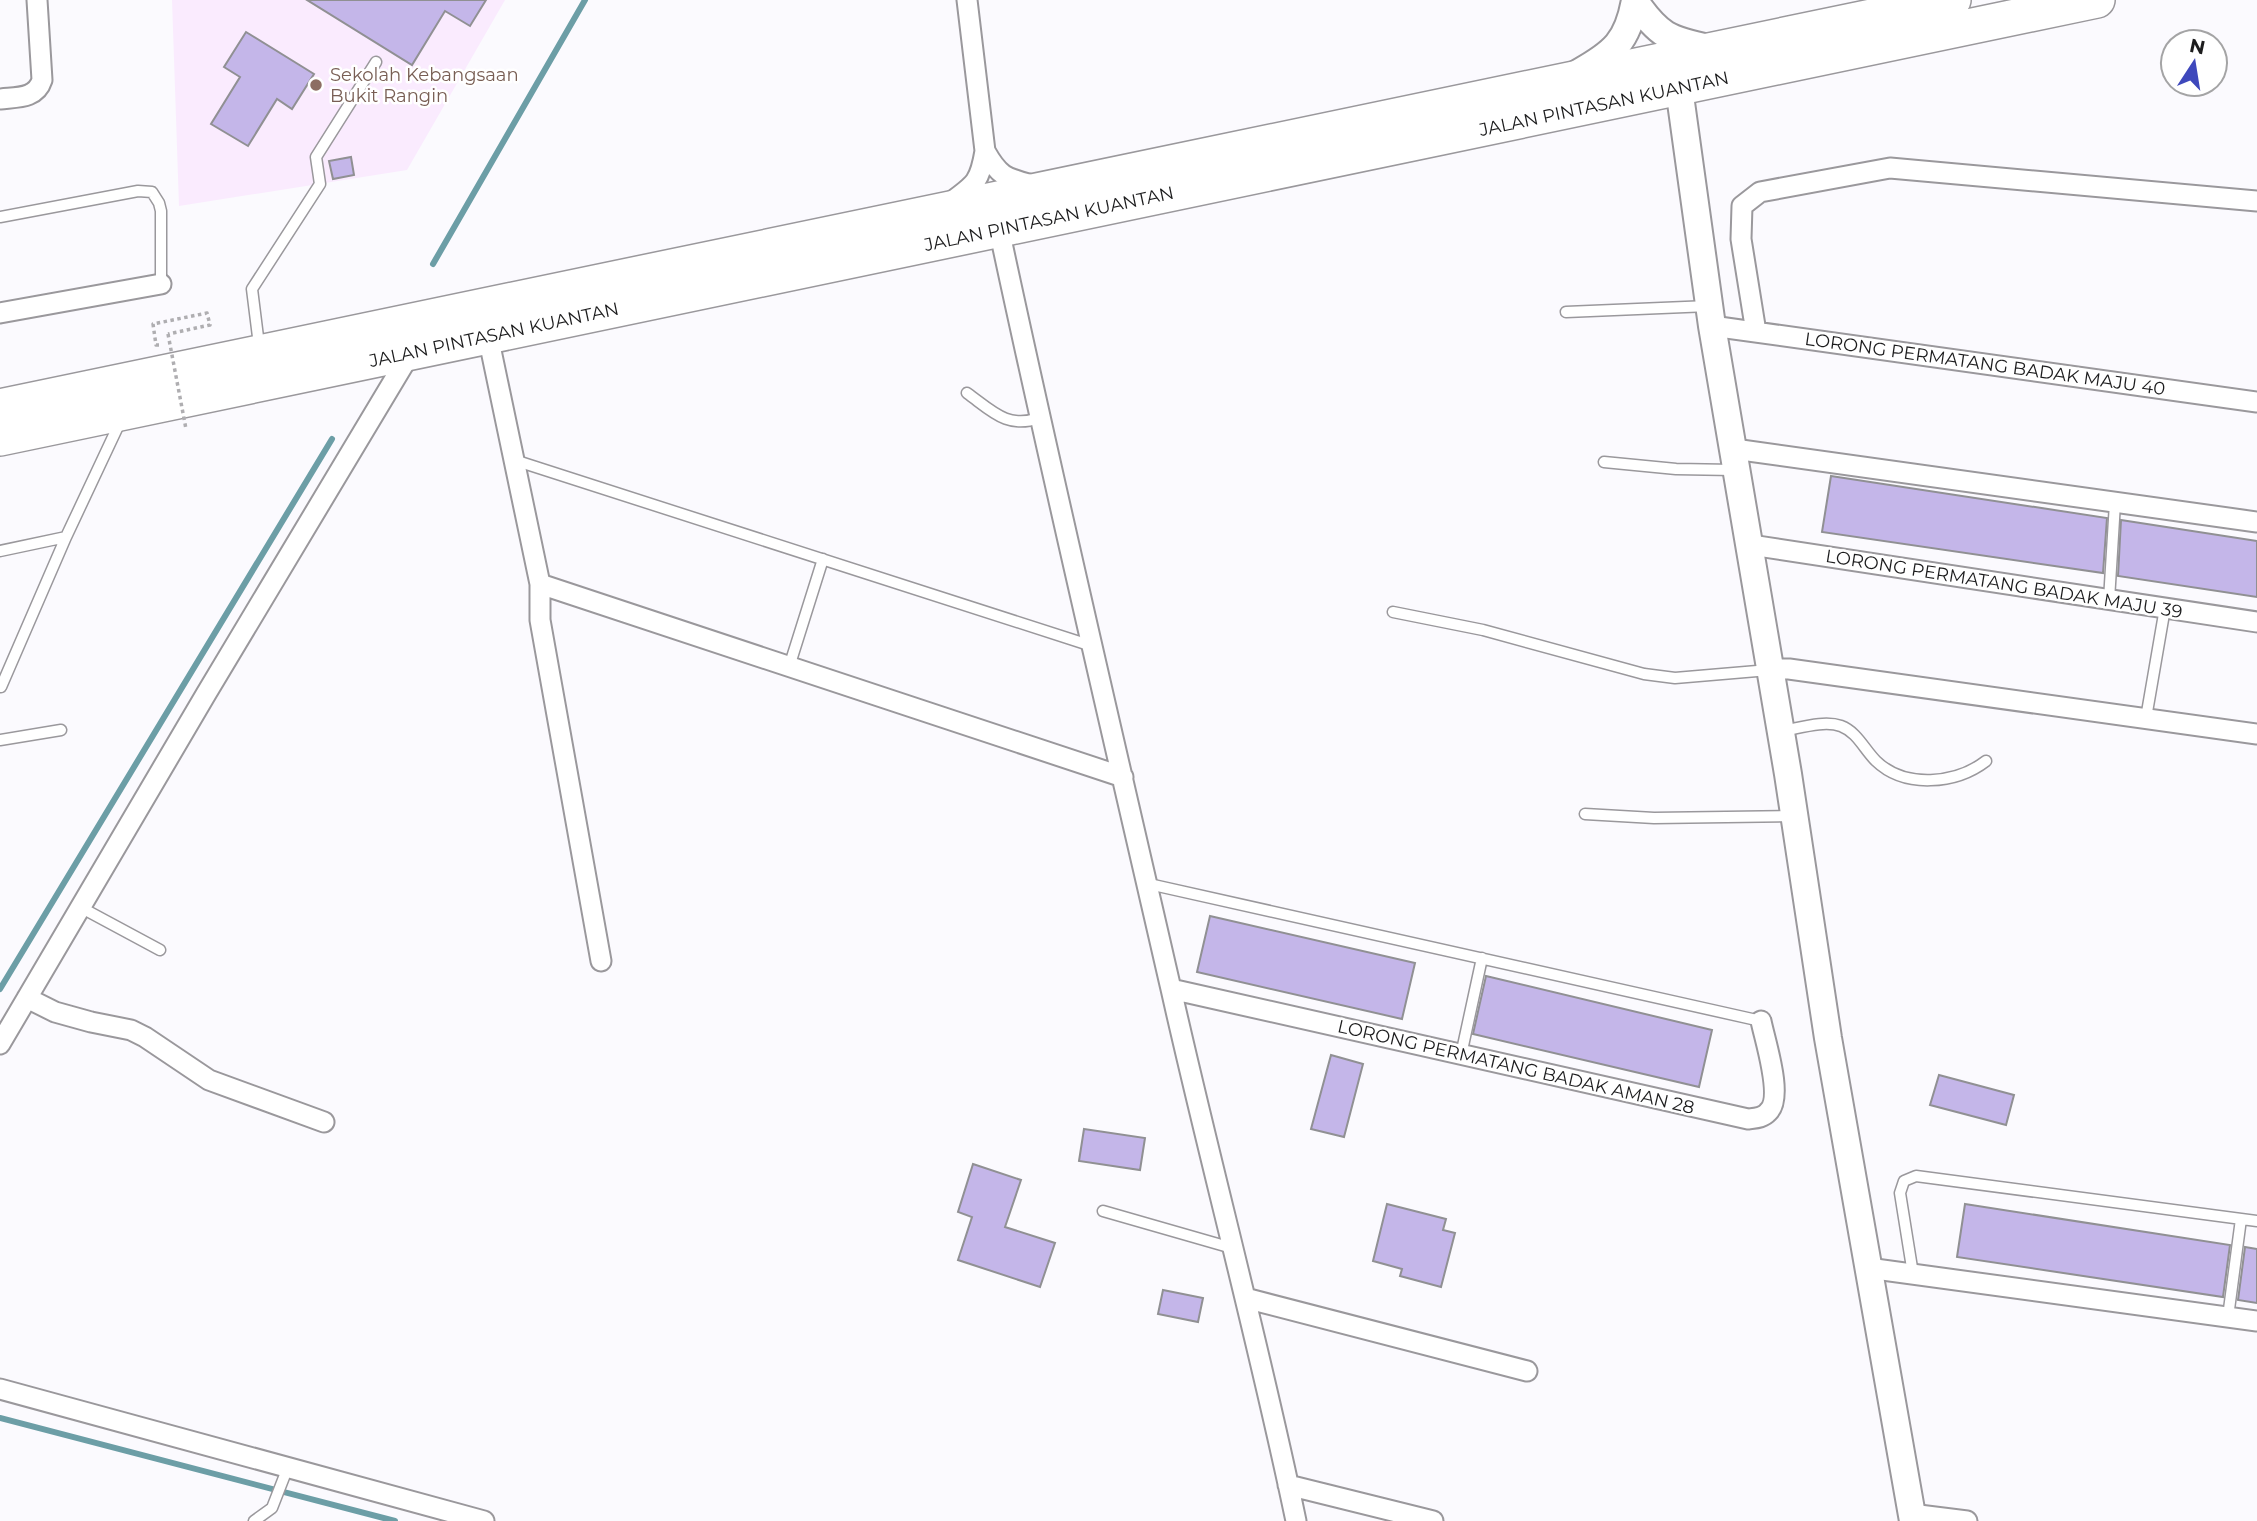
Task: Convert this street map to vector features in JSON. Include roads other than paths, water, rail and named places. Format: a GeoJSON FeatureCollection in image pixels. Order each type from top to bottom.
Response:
{"type":"FeatureCollection","features":[{"type":"Feature","properties":{"kind":"highway","name":"JALAN PINTASAN KUANTAN"},"geometry":{"type":"LineString","coordinates":[[0,407],[1953,0]]}},
{"type":"Feature","properties":{"kind":"highway","name":"JALAN PINTASAN KUANTAN"},"geometry":{"type":"LineString","coordinates":[[0,438],[2097,0]]}},
{"type":"Feature","properties":{"kind":"street"},"geometry":{"type":"LineString","coordinates":[[0,99],[30,95],[39,88],[42,80],[37,0]]}},
{"type":"Feature","properties":{"kind":"street"},"geometry":{"type":"LineString","coordinates":[[936,212],[973,186],[981,175],[985,151],[967,0]]}},
{"type":"Feature","properties":{"kind":"street"},"geometry":{"type":"LineString","coordinates":[[1635,0],[1657,30],[1688,44],[1716,49]]}},
{"type":"Feature","properties":{"kind":"street"},"geometry":{"type":"LineString","coordinates":[[1564,80],[1600,61],[1614,50],[1625,37],[1635,0]]}},
{"type":"Feature","properties":{"kind":"street"},"geometry":{"type":"LineString","coordinates":[[1679,88],[1711,316],[1728,465],[1751,545],[1828,1038],[1912,1517],[1968,1521]]}},
{"type":"Feature","properties":{"kind":"street"},"geometry":{"type":"LineString","coordinates":[[985,151],[996,171],[1005,178],[1045,189]]}},
{"type":"Feature","properties":{"kind":"street"},"geometry":{"type":"LineString","coordinates":[[1756,332],[1741,239],[1742,206],[1760,192],[1889,168],[2257,201]]}},
{"type":"Feature","properties":{"kind":"street"},"geometry":{"type":"LineString","coordinates":[[999,229],[1091,646],[1149,884],[1171,989],[1296,1521]]}},
{"type":"Feature","properties":{"kind":"street"},"geometry":{"type":"LineString","coordinates":[[0,313],[161,284]]}},
{"type":"Feature","properties":{"kind":"street","name":"LORONG PERMATANG BADAK MAJU 40"},"geometry":{"type":"LineString","coordinates":[[1711,316],[1756,332],[2257,401]]}},
{"type":"Feature","properties":{"kind":"street"},"geometry":{"type":"LineString","coordinates":[[488,336],[540,584],[540,620],[601,961]]}},
{"type":"Feature","properties":{"kind":"street"},"geometry":{"type":"LineString","coordinates":[[0,1044],[411,352]]}},
{"type":"Feature","properties":{"kind":"street"},"geometry":{"type":"LineString","coordinates":[[1728,465],[2115,503],[2257,522]]}},
{"type":"Feature","properties":{"kind":"street","name":"LORONG PERMATANG BADAK MAJU 39"},"geometry":{"type":"LineString","coordinates":[[1751,545],[2257,622]]}},
{"type":"Feature","properties":{"kind":"street"},"geometry":{"type":"LineString","coordinates":[[540,584],[1123,777]]}},
{"type":"Feature","properties":{"kind":"street"},"geometry":{"type":"LineString","coordinates":[[1771,669],[1788,669],[2257,734]]}},
{"type":"Feature","properties":{"kind":"street","name":"LORONG PERMATANG BADAK AMAN 28"},"geometry":{"type":"LineString","coordinates":[[1171,989],[1748,1119],[1759,1118],[1768,1113],[1774,1104],[1776,1092],[1761,1021]]}},
{"type":"Feature","properties":{"kind":"street"},"geometry":{"type":"LineString","coordinates":[[27,998],[55,1012],[91,1023],[131,1030],[209,1080],[324,1122]]}},
{"type":"Feature","properties":{"kind":"street"},"geometry":{"type":"LineString","coordinates":[[1868,1268],[2257,1321]]}},
{"type":"Feature","properties":{"kind":"street"},"geometry":{"type":"LineString","coordinates":[[1245,1298],[1527,1371]]}},
{"type":"Feature","properties":{"kind":"street"},"geometry":{"type":"LineString","coordinates":[[0,1389],[285,1476],[484,1521]]}},
{"type":"Feature","properties":{"kind":"street"},"geometry":{"type":"LineString","coordinates":[[1288,1485],[1433,1521]]}},
{"type":"Feature","properties":{"kind":"lane"},"geometry":{"type":"LineString","coordinates":[[260,353],[252,289],[320,184],[316,157],[376,62]]}},
{"type":"Feature","properties":{"kind":"lane"},"geometry":{"type":"LineString","coordinates":[[0,217],[138,191],[152,192],[161,211],[161,284]]}},
{"type":"Feature","properties":{"kind":"lane"},"geometry":{"type":"LineString","coordinates":[[1566,312],[1711,316]]}},
{"type":"Feature","properties":{"kind":"lane"},"geometry":{"type":"LineString","coordinates":[[967,393],[1005,419],[1025,423],[1039,418]]}},
{"type":"Feature","properties":{"kind":"lane"},"geometry":{"type":"LineString","coordinates":[[1,687],[66,537],[125,412]]}},
{"type":"Feature","properties":{"kind":"lane"},"geometry":{"type":"LineString","coordinates":[[514,460],[1091,646]]}},
{"type":"Feature","properties":{"kind":"lane"},"geometry":{"type":"LineString","coordinates":[[1604,461],[1676,469],[1728,465]]}},
{"type":"Feature","properties":{"kind":"lane"},"geometry":{"type":"LineString","coordinates":[[2109,600],[2115,503]]}},
{"type":"Feature","properties":{"kind":"lane"},"geometry":{"type":"LineString","coordinates":[[0,551],[66,537]]}},
{"type":"Feature","properties":{"kind":"lane"},"geometry":{"type":"LineString","coordinates":[[789,667],[823,559]]}},
{"type":"Feature","properties":{"kind":"lane"},"geometry":{"type":"LineString","coordinates":[[2146,718],[2165,608]]}},
{"type":"Feature","properties":{"kind":"lane"},"geometry":{"type":"LineString","coordinates":[[1393,612],[1483,630],[1644,674],[1675,678],[1771,669]]}},
{"type":"Feature","properties":{"kind":"lane"},"geometry":{"type":"LineString","coordinates":[[1781,731],[1827,724],[1845,727],[1884,768],[1895,775],[1913,779],[1941,780],[1959,777],[1986,761]]}},
{"type":"Feature","properties":{"kind":"lane"},"geometry":{"type":"LineString","coordinates":[[0,740],[61,730]]}},
{"type":"Feature","properties":{"kind":"lane"},"geometry":{"type":"LineString","coordinates":[[1585,814],[1654,818],[1795,816]]}},
{"type":"Feature","properties":{"kind":"lane"},"geometry":{"type":"LineString","coordinates":[[1149,884],[1761,1021]]}},
{"type":"Feature","properties":{"kind":"lane"},"geometry":{"type":"LineString","coordinates":[[80,907],[160,950]]}},
{"type":"Feature","properties":{"kind":"lane"},"geometry":{"type":"LineString","coordinates":[[1461,1055],[1482,958]]}},
{"type":"Feature","properties":{"kind":"lane"},"geometry":{"type":"LineString","coordinates":[[1913,1275],[1900,1193],[1904,1181],[1916,1176],[2257,1221]]}},
{"type":"Feature","properties":{"kind":"lane"},"geometry":{"type":"LineString","coordinates":[[1103,1211],[1233,1248]]}},
{"type":"Feature","properties":{"kind":"lane"},"geometry":{"type":"LineString","coordinates":[[2228,1317],[2241,1219]]}},
{"type":"Feature","properties":{"kind":"lane"},"geometry":{"type":"LineString","coordinates":[[254,1521],[275,1503],[285,1476]]}},
{"type":"Feature","properties":{"kind":"waterway"},"geometry":{"type":"LineString","coordinates":[[433,264],[585,0]]}},
{"type":"Feature","properties":{"kind":"waterway"},"geometry":{"type":"LineString","coordinates":[[0,989],[332,439]]}},
{"type":"Feature","properties":{"kind":"waterway"},"geometry":{"type":"LineString","coordinates":[[0,1418],[395,1521]]}},
{"type":"Feature","properties":{"kind":"place","name":"Sekolah Kebangsaan Bukit Rangin"},"geometry":{"type":"Point","coordinates":[316,85]}}]}
